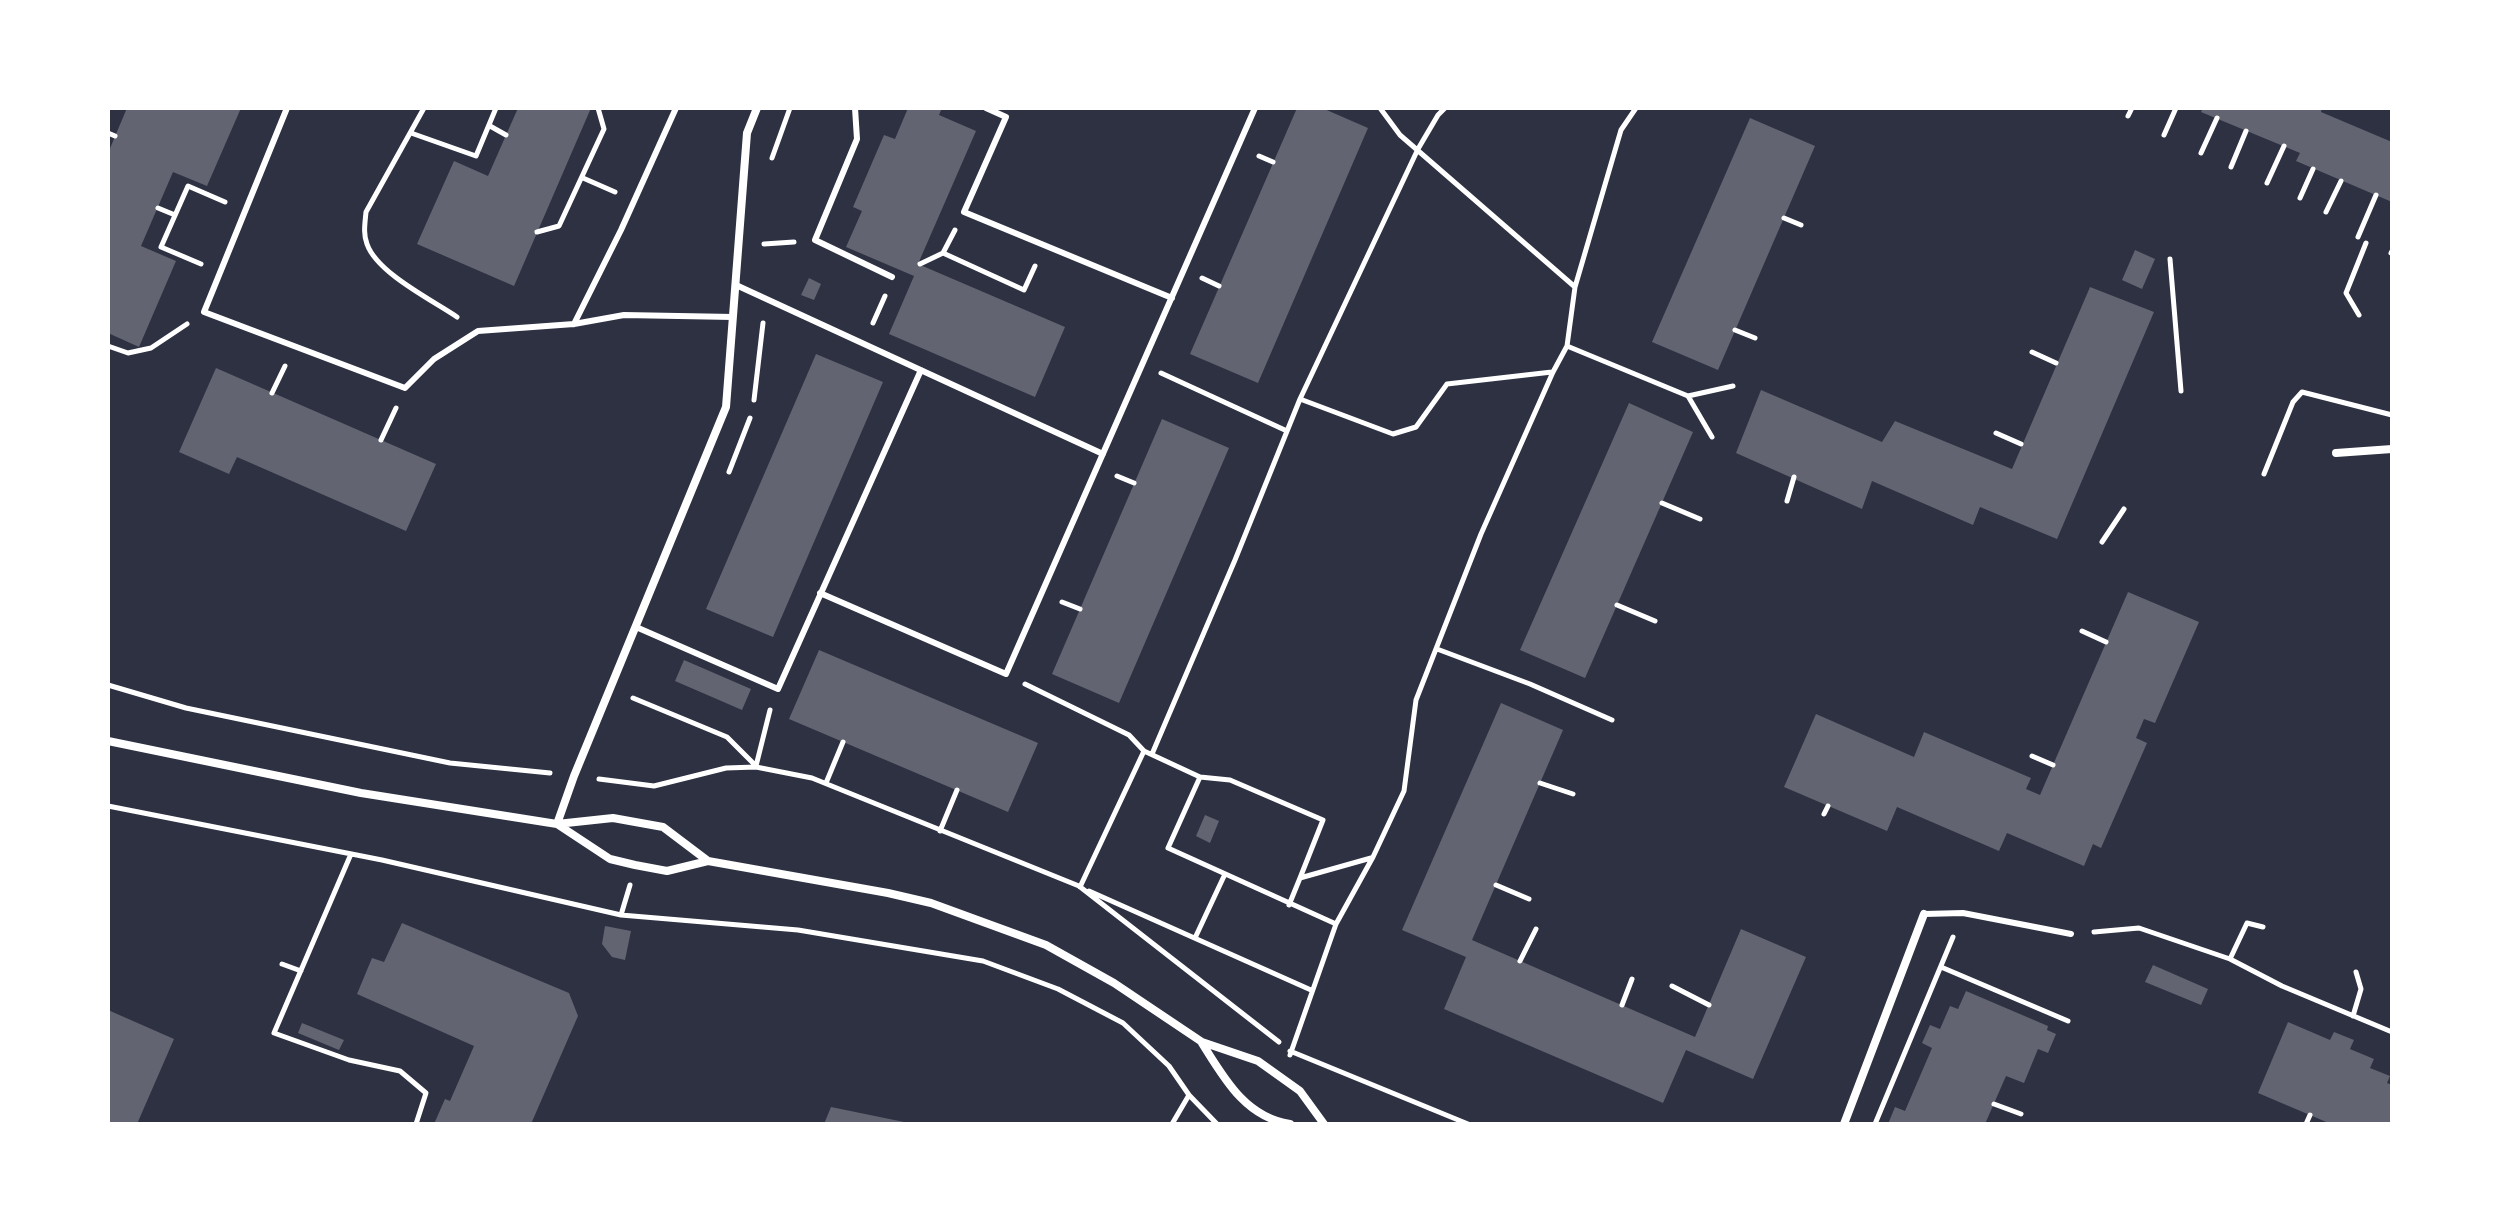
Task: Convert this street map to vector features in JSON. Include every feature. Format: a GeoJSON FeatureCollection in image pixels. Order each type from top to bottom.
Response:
{"type":"FeatureCollection","features":[{"type":"Feature","properties":{"kind":"street"},"geometry":{"type":"LineString","coordinates":[[557,824],[726,407],[747,133],[757,108]]}},
{"type":"Feature","properties":{"kind":"street"},"geometry":{"type":"LineString","coordinates":[[2336,453],[2392,449]]}},
{"type":"Feature","properties":{"kind":"street"},"geometry":{"type":"LineString","coordinates":[[108,741],[361,793],[557,824],[613,818],[663,827],[708,861]]}},
{"type":"Feature","properties":{"kind":"street"},"geometry":{"type":"LineString","coordinates":[[557,824],[610,859],[667,871],[708,861],[888,893],[931,903],[1046,945],[1114,983],[1202,1042],[1258,1061],[1300,1091],[1324,1124]]}},
{"type":"Feature","properties":{"kind":"street"},"geometry":{"type":"LineString","coordinates":[[1844,1124],[1924,914]]}},
{"type":"Feature","properties":{"kind":"street"},"geometry":{"type":"LineString","coordinates":[[1202,1042],[1231,1090],[1273,1122],[1290,1124]]}},
{"type":"Feature","properties":{"kind":"lane"},"geometry":{"type":"LineString","coordinates":[[287,108],[204,312],[405,388],[434,359],[478,331],[574,324],[624,315],[733,317]]}},
{"type":"Feature","properties":{"kind":"lane"},"geometry":{"type":"LineString","coordinates":[[574,324],[676,108]]}},
{"type":"Feature","properties":{"kind":"lane"},"geometry":{"type":"LineString","coordinates":[[855,108],[857,139],[815,240],[892,277]]}},
{"type":"Feature","properties":{"kind":"lane"},"geometry":{"type":"LineString","coordinates":[[986,108],[1006,117],[964,212],[1172,298]]}},
{"type":"Feature","properties":{"kind":"lane"},"geometry":{"type":"LineString","coordinates":[[820,593],[1006,674],[1255,108]]}},
{"type":"Feature","properties":{"kind":"lane"},"geometry":{"type":"LineString","coordinates":[[736,285],[1103,454]]}},
{"type":"Feature","properties":{"kind":"lane"},"geometry":{"type":"LineString","coordinates":[[636,627],[778,689],[921,370]]}},
{"type":"Feature","properties":{"kind":"lane"},"geometry":{"type":"LineString","coordinates":[[1924,914],[1963,913],[2071,934]]}},
{"type":"Feature","properties":{"kind":"path"},"geometry":{"type":"LineString","coordinates":[[424,108],[366,212],[364,230],[367,245],[376,260],[399,279],[478,331]]}},
{"type":"Feature","properties":{"kind":"path"},"geometry":{"type":"LineString","coordinates":[[411,133],[476,156],[496,108]]}},
{"type":"Feature","properties":{"kind":"path"},"geometry":{"type":"LineString","coordinates":[[537,232],[559,226],[583,178],[604,129],[598,108]]}},
{"type":"Feature","properties":{"kind":"path"},"geometry":{"type":"LineString","coordinates":[[1380,108],[1400,135],[1575,287]]}},
{"type":"Feature","properties":{"kind":"path"},"geometry":{"type":"LineString","coordinates":[[1152,754],[1300,399],[1418,149],[1445,108]]}},
{"type":"Feature","properties":{"kind":"path"},"geometry":{"type":"LineString","coordinates":[[1291,1052],[1336,924],[1373,857],[1404,791],[1416,700],[1481,534],[1567,346],[1575,287],[1621,130],[1636,108]]}},
{"type":"Feature","properties":{"kind":"path"},"geometry":{"type":"LineString","coordinates":[[2128,116],[2132,108]]}},
{"type":"Feature","properties":{"kind":"path"},"geometry":{"type":"LineString","coordinates":[[2164,135],[2176,108]]}},
{"type":"Feature","properties":{"kind":"path"},"geometry":{"type":"LineString","coordinates":[[2201,153],[2217,118]]}},
{"type":"Feature","properties":{"kind":"path"},"geometry":{"type":"LineString","coordinates":[[490,126],[506,135]]}},
{"type":"Feature","properties":{"kind":"path"},"geometry":{"type":"LineString","coordinates":[[2231,167],[2246,131]]}},
{"type":"Feature","properties":{"kind":"path"},"geometry":{"type":"LineString","coordinates":[[108,133],[115,136]]}},
{"type":"Feature","properties":{"kind":"path"},"geometry":{"type":"LineString","coordinates":[[2267,183],[2284,146]]}},
{"type":"Feature","properties":{"kind":"path"},"geometry":{"type":"LineString","coordinates":[[2300,198],[2313,169]]}},
{"type":"Feature","properties":{"kind":"path"},"geometry":{"type":"LineString","coordinates":[[583,178],[634,200]]}},
{"type":"Feature","properties":{"kind":"path"},"geometry":{"type":"LineString","coordinates":[[2326,212],[2341,181]]}},
{"type":"Feature","properties":{"kind":"path"},"geometry":{"type":"LineString","coordinates":[[220,272],[161,247],[188,186],[245,211]]}},
{"type":"Feature","properties":{"kind":"path"},"geometry":{"type":"LineString","coordinates":[[2358,237],[2376,195]]}},
{"type":"Feature","properties":{"kind":"path"},"geometry":{"type":"LineString","coordinates":[[158,208],[175,215]]}},
{"type":"Feature","properties":{"kind":"path"},"geometry":{"type":"LineString","coordinates":[[1784,218],[1801,225]]}},
{"type":"Feature","properties":{"kind":"path"},"geometry":{"type":"LineString","coordinates":[[920,264],[943,253],[950,240]]}},
{"type":"Feature","properties":{"kind":"path"},"geometry":{"type":"LineString","coordinates":[[2359,315],[2346,293],[2366,243]]}},
{"type":"Feature","properties":{"kind":"path"},"geometry":{"type":"LineString","coordinates":[[943,253],[1024,290],[1034,270]]}},
{"type":"Feature","properties":{"kind":"path"},"geometry":{"type":"LineString","coordinates":[[2170,259],[2181,391]]}},
{"type":"Feature","properties":{"kind":"path"},"geometry":{"type":"LineString","coordinates":[[108,346],[128,353],[151,348],[204,312]]}},
{"type":"Feature","properties":{"kind":"path"},"geometry":{"type":"LineString","coordinates":[[1735,330],[1755,338]]}},
{"type":"Feature","properties":{"kind":"path"},"geometry":{"type":"LineString","coordinates":[[1567,346],[1688,396],[1733,386]]}},
{"type":"Feature","properties":{"kind":"path"},"geometry":{"type":"LineString","coordinates":[[2032,352],[2056,363]]}},
{"type":"Feature","properties":{"kind":"path"},"geometry":{"type":"LineString","coordinates":[[1143,364],[1287,431]]}},
{"type":"Feature","properties":{"kind":"path"},"geometry":{"type":"LineString","coordinates":[[1300,399],[1393,434],[1416,427],[1447,384],[1553,372]]}},
{"type":"Feature","properties":{"kind":"path"},"geometry":{"type":"LineString","coordinates":[[381,440],[405,388]]}},
{"type":"Feature","properties":{"kind":"path"},"geometry":{"type":"LineString","coordinates":[[2264,474],[2293,402],[2302,392],[2392,415]]}},
{"type":"Feature","properties":{"kind":"path"},"geometry":{"type":"LineString","coordinates":[[1688,396],[1712,437]]}},
{"type":"Feature","properties":{"kind":"path"},"geometry":{"type":"LineString","coordinates":[[1996,433],[2021,444]]}},
{"type":"Feature","properties":{"kind":"path"},"geometry":{"type":"LineString","coordinates":[[1787,501],[1794,477]]}},
{"type":"Feature","properties":{"kind":"path"},"geometry":{"type":"LineString","coordinates":[[1662,503],[1700,519]]}},
{"type":"Feature","properties":{"kind":"path"},"geometry":{"type":"LineString","coordinates":[[2102,542],[2124,509]]}},
{"type":"Feature","properties":{"kind":"path"},"geometry":{"type":"LineString","coordinates":[[1617,605],[1655,621]]}},
{"type":"Feature","properties":{"kind":"path"},"geometry":{"type":"LineString","coordinates":[[2082,631],[2106,642]]}},
{"type":"Feature","properties":{"kind":"path"},"geometry":{"type":"LineString","coordinates":[[1437,649],[1530,684],[1612,720]]}},
{"type":"Feature","properties":{"kind":"path"},"geometry":{"type":"LineString","coordinates":[[1006,674],[1129,735],[1144,751],[1200,777],[1230,780],[1323,820],[1289,905]]}},
{"type":"Feature","properties":{"kind":"path"},"geometry":{"type":"LineString","coordinates":[[108,685],[186,708],[450,763],[654,786],[726,768],[756,767],[812,778],[1079,886],[1311,990]]}},
{"type":"Feature","properties":{"kind":"path"},"geometry":{"type":"LineString","coordinates":[[756,767],[766,721],[778,689]]}},
{"type":"Feature","properties":{"kind":"path"},"geometry":{"type":"LineString","coordinates":[[633,698],[727,737],[756,767]]}},
{"type":"Feature","properties":{"kind":"path"},"geometry":{"type":"LineString","coordinates":[[826,783],[843,742]]}},
{"type":"Feature","properties":{"kind":"path"},"geometry":{"type":"LineString","coordinates":[[1079,886],[1144,751]]}},
{"type":"Feature","properties":{"kind":"path"},"geometry":{"type":"LineString","coordinates":[[2032,756],[2053,765]]}},
{"type":"Feature","properties":{"kind":"path"},"geometry":{"type":"LineString","coordinates":[[1200,777],[1168,848],[1336,924]]}},
{"type":"Feature","properties":{"kind":"path"},"geometry":{"type":"LineString","coordinates":[[1540,783],[1573,794]]}},
{"type":"Feature","properties":{"kind":"path"},"geometry":{"type":"LineString","coordinates":[[940,831],[957,790]]}},
{"type":"Feature","properties":{"kind":"path"},"geometry":{"type":"LineString","coordinates":[[108,806],[351,854],[621,915],[798,930],[983,961],[1058,989],[1123,1023],[1169,1066],[1189,1095],[1217,1124]]}},
{"type":"Feature","properties":{"kind":"path"},"geometry":{"type":"LineString","coordinates":[[1824,814],[1828,806]]}},
{"type":"Feature","properties":{"kind":"path"},"geometry":{"type":"LineString","coordinates":[[351,854],[274,1033],[349,1060],[400,1071],[426,1093],[416,1124]]}},
{"type":"Feature","properties":{"kind":"path"},"geometry":{"type":"LineString","coordinates":[[1300,878],[1373,857]]}},
{"type":"Feature","properties":{"kind":"path"},"geometry":{"type":"LineString","coordinates":[[1195,938],[1225,874]]}},
{"type":"Feature","properties":{"kind":"path"},"geometry":{"type":"LineString","coordinates":[[621,915],[633,877]]}},
{"type":"Feature","properties":{"kind":"path"},"geometry":{"type":"LineString","coordinates":[[1496,885],[1529,899]]}},
{"type":"Feature","properties":{"kind":"path"},"geometry":{"type":"LineString","coordinates":[[1079,886],[1291,1052],[1468,1124]]}},
{"type":"Feature","properties":{"kind":"path"},"geometry":{"type":"LineString","coordinates":[[1875,1124],[1963,913]]}},
{"type":"Feature","properties":{"kind":"path"},"geometry":{"type":"LineString","coordinates":[[2230,959],[2247,923],[2263,927]]}},
{"type":"Feature","properties":{"kind":"path"},"geometry":{"type":"LineString","coordinates":[[2071,934],[2139,928],[2230,959],[2282,986],[2392,1032]]}},
{"type":"Feature","properties":{"kind":"path"},"geometry":{"type":"LineString","coordinates":[[1520,961],[1536,929]]}},
{"type":"Feature","properties":{"kind":"path"},"geometry":{"type":"LineString","coordinates":[[282,964],[301,971]]}},
{"type":"Feature","properties":{"kind":"path"},"geometry":{"type":"LineString","coordinates":[[1941,967],[2068,1021]]}},
{"type":"Feature","properties":{"kind":"path"},"geometry":{"type":"LineString","coordinates":[[2353,1016],[2361,989],[2356,972]]}},
{"type":"Feature","properties":{"kind":"path"},"geometry":{"type":"LineString","coordinates":[[1622,1005],[1632,979]]}},
{"type":"Feature","properties":{"kind":"path"},"geometry":{"type":"LineString","coordinates":[[1672,986],[1709,1005]]}},
{"type":"Feature","properties":{"kind":"path"},"geometry":{"type":"LineString","coordinates":[[1172,1124],[1189,1095]]}},
{"type":"Feature","properties":{"kind":"path"},"geometry":{"type":"LineString","coordinates":[[1994,1104],[2021,1114]]}},
{"type":"Feature","properties":{"kind":"path"},"geometry":{"type":"LineString","coordinates":[[2306,1124],[2310,1115]]}},
{"type":"Feature","properties":{"kind":"building"},"geometry":{"type":"Polygon","coordinates":[[[127,108],[241,108],[207,186],[173,172],[141,246],[176,261],[139,347],[108,333],[108,153],[127,108]]]}},
{"type":"Feature","properties":{"kind":"building"},"geometry":{"type":"Polygon","coordinates":[[[518,108],[591,108],[514,286],[417,244],[454,161],[488,176],[518,108]]]}},
{"type":"Feature","properties":{"kind":"building"},"geometry":{"type":"Polygon","coordinates":[[[908,108],[942,108],[939,115],[976,131],[918,264],[1065,327],[1035,397],[889,334],[914,276],[846,247],[862,211],[853,207],[884,135],[895,139],[908,108]]]}},
{"type":"Feature","properties":{"kind":"building"},"geometry":{"type":"Polygon","coordinates":[[[1297,108],[1322,108],[1368,128],[1258,383],[1190,354],[1297,108]]]}},
{"type":"Feature","properties":{"kind":"building"},"geometry":{"type":"Polygon","coordinates":[[[2203,108],[2322,108],[2321,112],[2392,142],[2392,202],[2296,161],[2300,153],[2201,112],[2203,108]]]}},
{"type":"Feature","properties":{"kind":"building"},"geometry":{"type":"Polygon","coordinates":[[[1750,118],[1815,146],[1718,370],[1652,342],[1750,118]]]}},
{"type":"Feature","properties":{"kind":"building"},"geometry":{"type":"Polygon","coordinates":[[[2135,250],[2155,259],[2142,289],[2122,280],[2135,250]]]}},
{"type":"Feature","properties":{"kind":"building"},"geometry":{"type":"Polygon","coordinates":[[[809,278],[821,284],[814,300],[801,295],[809,278]]]}},
{"type":"Feature","properties":{"kind":"building"},"geometry":{"type":"Polygon","coordinates":[[[2090,287],[2154,312],[2057,539],[1980,507],[1973,525],[1872,481],[1862,509],[1736,453],[1761,390],[1882,442],[1895,421],[2012,469],[2090,287]]]}},
{"type":"Feature","properties":{"kind":"building"},"geometry":{"type":"Polygon","coordinates":[[[816,354],[883,382],[773,637],[706,609],[816,354]]]}},
{"type":"Feature","properties":{"kind":"building"},"geometry":{"type":"Polygon","coordinates":[[[216,368],[436,464],[406,531],[237,457],[229,474],[179,452],[216,368]]]}},
{"type":"Feature","properties":{"kind":"building"},"geometry":{"type":"Polygon","coordinates":[[[1629,403],[1693,432],[1585,678],[1520,650],[1629,403]]]}},
{"type":"Feature","properties":{"kind":"building"},"geometry":{"type":"Polygon","coordinates":[[[1162,419],[1229,448],[1119,703],[1052,674],[1162,419]]]}},
{"type":"Feature","properties":{"kind":"building"},"geometry":{"type":"Polygon","coordinates":[[[2128,592],[2199,622],[2155,723],[2144,719],[2136,738],[2147,743],[2101,848],[2093,844],[2084,866],[2007,833],[1999,851],[1897,807],[1887,831],[1784,787],[1816,714],[1914,757],[1924,732],[2031,778],[2026,789],[2040,795],[2128,592]]]}},
{"type":"Feature","properties":{"kind":"building"},"geometry":{"type":"Polygon","coordinates":[[[819,650],[1038,743],[1008,812],[789,719],[819,650]]]}},
{"type":"Feature","properties":{"kind":"building"},"geometry":{"type":"Polygon","coordinates":[[[684,660],[751,689],[742,710],[675,681],[684,660]]]}},
{"type":"Feature","properties":{"kind":"building"},"geometry":{"type":"Polygon","coordinates":[[[1501,703],[1563,730],[1472,940],[1695,1037],[1741,929],[1806,957],[1753,1079],[1686,1050],[1663,1103],[1444,1009],[1466,957],[1402,930],[1501,703]]]}},
{"type":"Feature","properties":{"kind":"building"},"geometry":{"type":"Polygon","coordinates":[[[1205,815],[1219,821],[1210,843],[1196,836],[1205,815]]]}},
{"type":"Feature","properties":{"kind":"building"},"geometry":{"type":"Polygon","coordinates":[[[402,923],[569,993],[578,1016],[531,1124],[434,1124],[445,1099],[450,1101],[474,1046],[357,994],[372,958],[384,962],[402,923]]]}},
{"type":"Feature","properties":{"kind":"building"},"geometry":{"type":"Polygon","coordinates":[[[605,926],[631,931],[625,960],[612,957],[602,944],[605,926]]]}},
{"type":"Feature","properties":{"kind":"building"},"geometry":{"type":"Polygon","coordinates":[[[2153,965],[2208,989],[2201,1005],[2145,982],[2153,965]]]}},
{"type":"Feature","properties":{"kind":"building"},"geometry":{"type":"Polygon","coordinates":[[[1966,991],[2048,1026],[2047,1030],[2056,1034],[2048,1053],[2038,1049],[2024,1083],[2006,1076],[1985,1124],[1888,1124],[1895,1107],[1905,1111],[1932,1048],[1922,1043],[1930,1025],[1940,1029],[1950,1006],[1958,1009],[1966,991]]]}},
{"type":"Feature","properties":{"kind":"building"},"geometry":{"type":"Polygon","coordinates":[[[108,1010],[174,1039],[137,1124],[108,1124],[108,1010]]]}},
{"type":"Feature","properties":{"kind":"building"},"geometry":{"type":"Polygon","coordinates":[[[2288,1022],[2330,1040],[2334,1032],[2354,1040],[2350,1049],[2374,1059],[2370,1068],[2390,1076],[2387,1083],[2392,1085],[2392,1124],[2331,1124],[2258,1093],[2288,1022]]]}},
{"type":"Feature","properties":{"kind":"building"},"geometry":{"type":"Polygon","coordinates":[[[302,1023],[344,1040],[339,1050],[298,1033],[302,1023]]]}},
{"type":"Feature","properties":{"kind":"building"},"geometry":{"type":"Polygon","coordinates":[[[831,1107],[909,1123],[909,1124],[824,1124],[831,1107]]]}}]}
